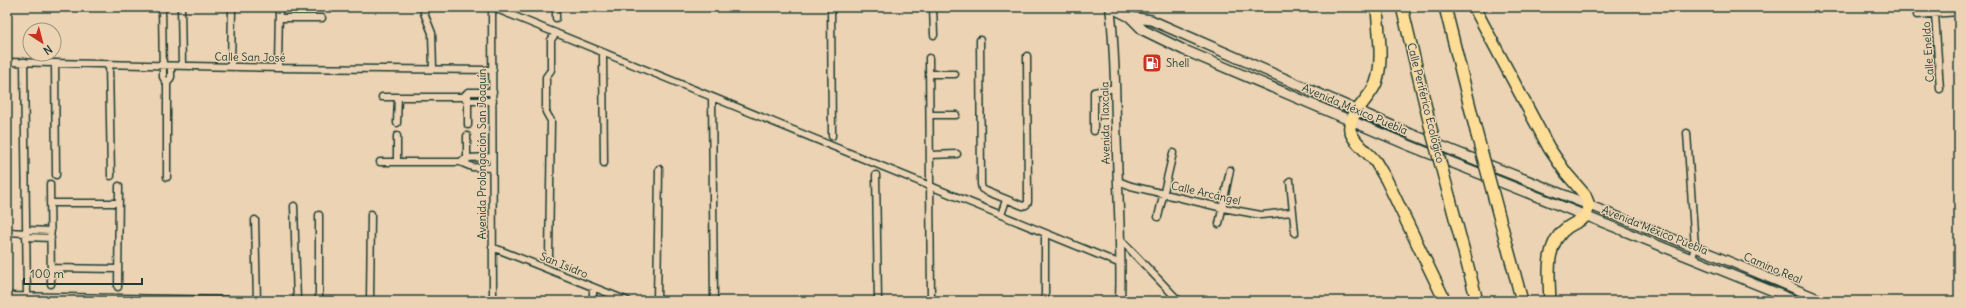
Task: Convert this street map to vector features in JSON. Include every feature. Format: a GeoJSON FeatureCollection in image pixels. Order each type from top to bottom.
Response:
{"type":"FeatureCollection","features":[{"type":"Feature","properties":{"kind":"highway"},"geometry":{"type":"LineString","coordinates":[[1376,7],[1379,70],[1376,83],[1370,96],[1351,120],[1350,129],[1374,160],[1386,179],[1445,301]]}},
{"type":"Feature","properties":{"kind":"highway","name":"Calle Periférico Ecológico"},"geometry":{"type":"LineString","coordinates":[[1402,7],[1430,125],[1477,301]]}},
{"type":"Feature","properties":{"kind":"highway"},"geometry":{"type":"LineString","coordinates":[[1445,7],[1477,135],[1522,301]]}},
{"type":"Feature","properties":{"kind":"highway"},"geometry":{"type":"LineString","coordinates":[[1474,7],[1549,148],[1566,173],[1585,195],[1588,211],[1567,228],[1554,242],[1551,252],[1550,301]]}},
{"type":"Feature","properties":{"kind":"main road","name":"Avenida México Puebla"},"geometry":{"type":"LineString","coordinates":[[1110,7],[1130,18],[1143,30],[1184,50],[1408,145],[1588,211]]}},
{"type":"Feature","properties":{"kind":"main road","name":"Avenida México Puebla"},"geometry":{"type":"LineString","coordinates":[[1130,18],[1151,20],[1588,211]]}},
{"type":"Feature","properties":{"kind":"street"},"geometry":{"type":"LineString","coordinates":[[162,7],[163,77],[167,84]]}},
{"type":"Feature","properties":{"kind":"street"},"geometry":{"type":"LineString","coordinates":[[181,7],[182,66]]}},
{"type":"Feature","properties":{"kind":"street"},"geometry":{"type":"LineString","coordinates":[[231,67],[232,7]]}},
{"type":"Feature","properties":{"kind":"street"},"geometry":{"type":"LineString","coordinates":[[278,68],[279,7]]}},
{"type":"Feature","properties":{"kind":"street"},"geometry":{"type":"LineString","coordinates":[[424,7],[424,13],[432,33],[433,69]]}},
{"type":"Feature","properties":{"kind":"street"},"geometry":{"type":"LineString","coordinates":[[492,7],[1121,264]]}},
{"type":"Feature","properties":{"kind":"street","name":"Avenida Prolongación San Joaquín"},"geometry":{"type":"LineString","coordinates":[[492,7],[493,301]]}},
{"type":"Feature","properties":{"kind":"street"},"geometry":{"type":"LineString","coordinates":[[556,7],[556,18]]}},
{"type":"Feature","properties":{"kind":"street"},"geometry":{"type":"LineString","coordinates":[[831,7],[832,136]]}},
{"type":"Feature","properties":{"kind":"street"},"geometry":{"type":"LineString","coordinates":[[933,7],[934,35]]}},
{"type":"Feature","properties":{"kind":"street","name":"Avenida Tlaxcala"},"geometry":{"type":"LineString","coordinates":[[1110,7],[1115,40],[1115,88],[1121,264],[1120,301]]}},
{"type":"Feature","properties":{"kind":"street"},"geometry":{"type":"LineString","coordinates":[[1917,15],[1959,12]]}},
{"type":"Feature","properties":{"kind":"street","name":"Calle Eneldo"},"geometry":{"type":"LineString","coordinates":[[1935,14],[1940,89]]}},
{"type":"Feature","properties":{"kind":"street"},"geometry":{"type":"LineString","coordinates":[[279,18],[322,18]]}},
{"type":"Feature","properties":{"kind":"street"},"geometry":{"type":"LineString","coordinates":[[548,256],[551,121],[546,112],[546,77],[551,70],[551,40],[556,32]]}},
{"type":"Feature","properties":{"kind":"street"},"geometry":{"type":"LineString","coordinates":[[980,40],[982,189],[1023,206],[1028,202],[1027,56]]}},
{"type":"Feature","properties":{"kind":"street"},"geometry":{"type":"LineString","coordinates":[[604,163],[603,56],[605,53]]}},
{"type":"Feature","properties":{"kind":"street"},"geometry":{"type":"LineString","coordinates":[[929,58],[931,301]]}},
{"type":"Feature","properties":{"kind":"street","name":"Calle San José"},"geometry":{"type":"LineString","coordinates":[[7,62],[22,62]]}},
{"type":"Feature","properties":{"kind":"street"},"geometry":{"type":"LineString","coordinates":[[24,62],[27,297]]}},
{"type":"Feature","properties":{"kind":"street","name":"Calle San José"},"geometry":{"type":"LineString","coordinates":[[24,62],[278,68],[493,70]]}},
{"type":"Feature","properties":{"kind":"street"},"geometry":{"type":"LineString","coordinates":[[55,63],[56,175]]}},
{"type":"Feature","properties":{"kind":"street"},"geometry":{"type":"LineString","coordinates":[[109,64],[111,176]]}},
{"type":"Feature","properties":{"kind":"street"},"geometry":{"type":"LineString","coordinates":[[167,177],[167,84],[170,77],[171,66]]}},
{"type":"Feature","properties":{"kind":"street"},"geometry":{"type":"LineString","coordinates":[[929,74],[955,74]]}},
{"type":"Feature","properties":{"kind":"street"},"geometry":{"type":"LineString","coordinates":[[1094,131],[1094,92],[1115,88]]}},
{"type":"Feature","properties":{"kind":"street"},"geometry":{"type":"LineString","coordinates":[[468,125],[465,99],[468,92],[493,92]]}},
{"type":"Feature","properties":{"kind":"street"},"geometry":{"type":"LineString","coordinates":[[712,96],[714,301]]}},
{"type":"Feature","properties":{"kind":"street"},"geometry":{"type":"LineString","coordinates":[[382,97],[493,101]]}},
{"type":"Feature","properties":{"kind":"street"},"geometry":{"type":"LineString","coordinates":[[397,123],[398,97]]}},
{"type":"Feature","properties":{"kind":"street"},"geometry":{"type":"LineString","coordinates":[[930,115],[956,115]]}},
{"type":"Feature","properties":{"kind":"street"},"geometry":{"type":"LineString","coordinates":[[1687,133],[1695,247],[1692,258]]}},
{"type":"Feature","properties":{"kind":"street"},"geometry":{"type":"LineString","coordinates":[[397,136],[397,162]]}},
{"type":"Feature","properties":{"kind":"street"},"geometry":{"type":"LineString","coordinates":[[467,166],[468,136]]}},
{"type":"Feature","properties":{"kind":"street"},"geometry":{"type":"LineString","coordinates":[[1158,217],[1173,153]]}},
{"type":"Feature","properties":{"kind":"street"},"geometry":{"type":"LineString","coordinates":[[930,155],[957,154]]}},
{"type":"Feature","properties":{"kind":"street"},"geometry":{"type":"LineString","coordinates":[[380,162],[460,162],[467,158],[492,157]]}},
{"type":"Feature","properties":{"kind":"street"},"geometry":{"type":"LineString","coordinates":[[460,162],[467,166],[492,168]]}},
{"type":"Feature","properties":{"kind":"street"},"geometry":{"type":"LineString","coordinates":[[657,301],[659,169]]}},
{"type":"Feature","properties":{"kind":"street"},"geometry":{"type":"LineString","coordinates":[[1220,224],[1230,170]]}},
{"type":"Feature","properties":{"kind":"street"},"geometry":{"type":"LineString","coordinates":[[876,175],[878,301]]}},
{"type":"Feature","properties":{"kind":"street"},"geometry":{"type":"LineString","coordinates":[[1290,181],[1295,233]]}},
{"type":"Feature","properties":{"kind":"street","name":"Calle Arcángel"},"geometry":{"type":"LineString","coordinates":[[1118,182],[1223,208],[1269,215],[1292,212]]}},
{"type":"Feature","properties":{"kind":"street"},"geometry":{"type":"LineString","coordinates":[[50,184],[51,284]]}},
{"type":"Feature","properties":{"kind":"street"},"geometry":{"type":"LineString","coordinates":[[118,186],[118,287]]}},
{"type":"Feature","properties":{"kind":"street"},"geometry":{"type":"LineString","coordinates":[[1001,215],[1006,200]]}},
{"type":"Feature","properties":{"kind":"street"},"geometry":{"type":"LineString","coordinates":[[50,203],[118,203]]}},
{"type":"Feature","properties":{"kind":"street"},"geometry":{"type":"LineString","coordinates":[[294,206],[297,301]]}},
{"type":"Feature","properties":{"kind":"street","name":"Avenida México Puebla"},"geometry":{"type":"LineString","coordinates":[[1588,211],[1695,247],[1714,255]]}},
{"type":"Feature","properties":{"kind":"street","name":"Avenida México Puebla"},"geometry":{"type":"LineString","coordinates":[[1588,211],[1711,266]]}},
{"type":"Feature","properties":{"kind":"street"},"geometry":{"type":"LineString","coordinates":[[370,214],[370,301]]}},
{"type":"Feature","properties":{"kind":"street"},"geometry":{"type":"LineString","coordinates":[[319,215],[319,301]]}},
{"type":"Feature","properties":{"kind":"street"},"geometry":{"type":"LineString","coordinates":[[255,220],[257,300]]}},
{"type":"Feature","properties":{"kind":"street"},"geometry":{"type":"LineString","coordinates":[[7,232],[26,233],[51,231]]}},
{"type":"Feature","properties":{"kind":"street"},"geometry":{"type":"LineString","coordinates":[[26,233],[51,238]]}},
{"type":"Feature","properties":{"kind":"street"},"geometry":{"type":"LineString","coordinates":[[1045,234],[1045,301]]}},
{"type":"Feature","properties":{"kind":"street"},"geometry":{"type":"LineString","coordinates":[[1120,239],[1179,301]]}},
{"type":"Feature","properties":{"kind":"street","name":"San Isidro"},"geometry":{"type":"LineString","coordinates":[[492,247],[628,301]]}},
{"type":"Feature","properties":{"kind":"street","name":"Camino Real"},"geometry":{"type":"LineString","coordinates":[[1714,255],[1824,301]]}},
{"type":"Feature","properties":{"kind":"street","name":"Camino Real"},"geometry":{"type":"LineString","coordinates":[[1711,266],[1797,301]]}},
{"type":"Feature","properties":{"kind":"street"},"geometry":{"type":"LineString","coordinates":[[51,268],[118,269]]}},
{"type":"Feature","properties":{"kind":"street"},"geometry":{"type":"LineString","coordinates":[[592,287],[592,301]]}},
{"type":"Feature","properties":{"kind":"street"},"geometry":{"type":"LineString","coordinates":[[7,296],[286,301]]}},
{"type":"Feature","properties":{"kind":"place","name":"Shell"},"geometry":{"type":"Point","coordinates":[1152,63]}}]}
